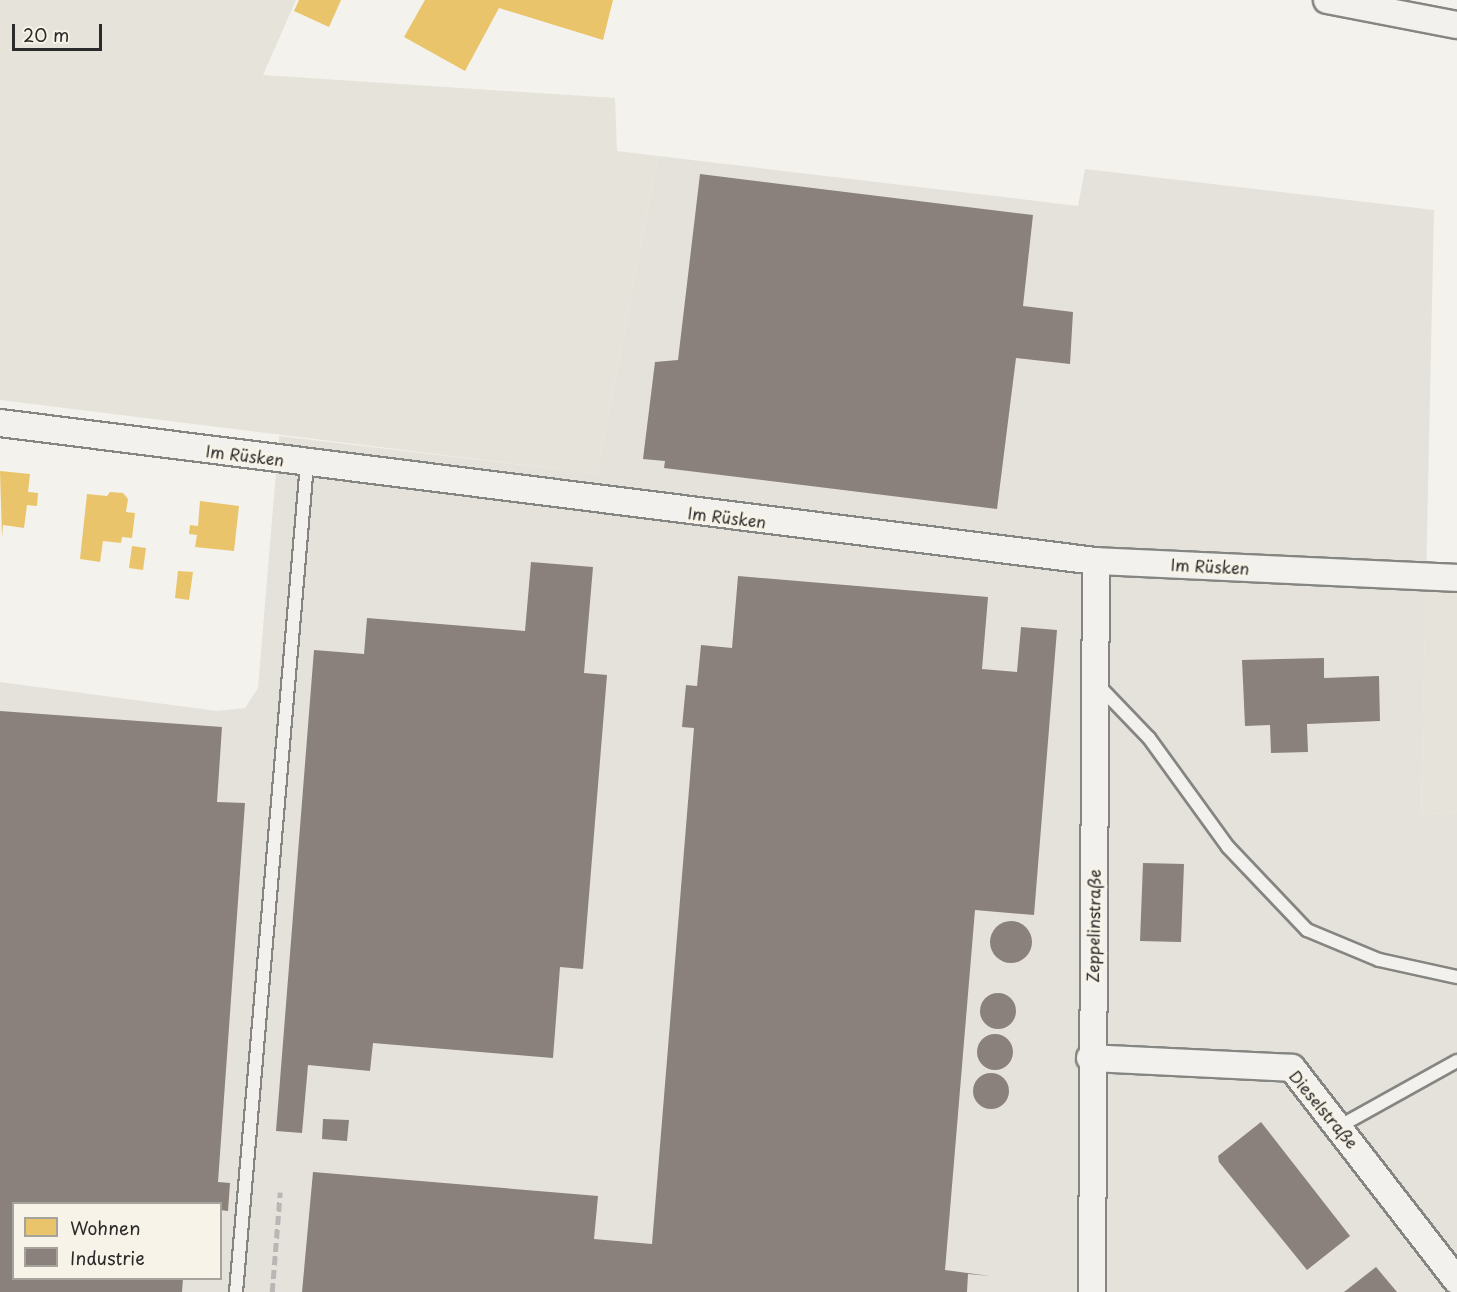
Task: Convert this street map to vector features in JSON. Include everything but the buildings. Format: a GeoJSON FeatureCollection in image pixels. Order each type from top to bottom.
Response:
{"type":"FeatureCollection","features":[{"type":"Feature","properties":{"kind":"street"},"geometry":{"type":"LineString","coordinates":[[1327,0],[1457,25]]}},
{"type":"Feature","properties":{"kind":"street","name":"Im Rüsken"},"geometry":{"type":"LineString","coordinates":[[0,423],[1096,561],[1457,578]]}},
{"type":"Feature","properties":{"kind":"street","name":"Zeppelinstraße"},"geometry":{"type":"LineString","coordinates":[[1092,1292],[1090,1058],[1097,684],[1096,561]]}},
{"type":"Feature","properties":{"kind":"street","name":"Dieselstraße"},"geometry":{"type":"LineString","coordinates":[[1090,1058],[1292,1068],[1340,1126],[1457,1281]]}},
{"type":"Feature","properties":{"kind":"lane"},"geometry":{"type":"LineString","coordinates":[[236,1292],[307,463]]}},
{"type":"Feature","properties":{"kind":"lane"},"geometry":{"type":"LineString","coordinates":[[1097,684],[1149,738],[1228,847],[1307,930],[1379,960],[1457,977]]}},
{"type":"Feature","properties":{"kind":"lane"},"geometry":{"type":"LineString","coordinates":[[1340,1126],[1457,1060]]}},
{"type":"Feature","properties":{"kind":"shaded area"},"geometry":{"type":"Polygon","coordinates":[[[0,0],[296,0],[263,75],[615,98],[617,151],[658,156],[597,474],[0,400],[0,0]]]}},
{"type":"Feature","properties":{"kind":"shaded area"},"geometry":{"type":"Polygon","coordinates":[[[658,156],[1078,206],[1085,169],[1434,210],[1421,815],[1457,812],[1457,1292],[0,1292],[0,682],[217,711],[245,708],[258,688],[279,436],[597,474],[658,156]]]}},
{"type":"Feature","properties":{"kind":"shaded area"},"geometry":{"type":"Polygon","coordinates":[[[1426,568],[1457,569],[1457,812],[1421,815],[1426,568]]]}},
{"type":"Feature","properties":{"kind":"railway"},"geometry":{"type":"LineString","coordinates":[[272,1292],[280,1192]]}}]}
